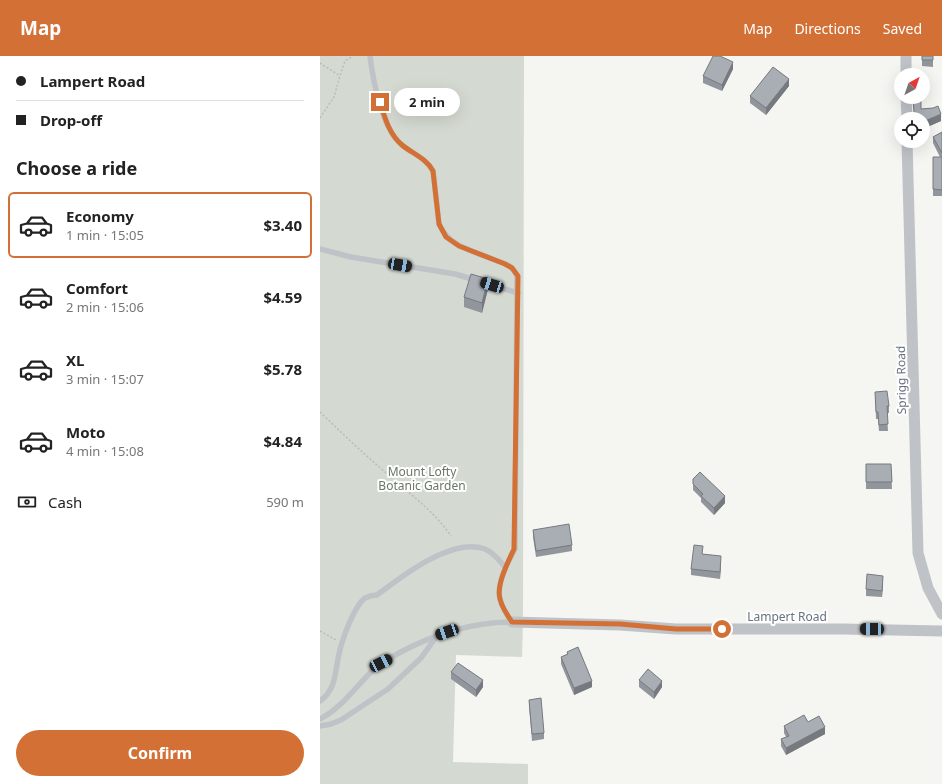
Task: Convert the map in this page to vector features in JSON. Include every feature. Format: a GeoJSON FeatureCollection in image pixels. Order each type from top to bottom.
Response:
{"type":"FeatureCollection","features":[{"type":"Feature","properties":{"kind":"street"},"geometry":{"type":"LineString","coordinates":[[906,56],[906,68]]}},
{"type":"Feature","properties":{"kind":"street","name":"Sprigg Road"},"geometry":{"type":"LineString","coordinates":[[907,148],[918,553],[928,588],[942,614]]}},
{"type":"Feature","properties":{"kind":"street","name":"Lampert Road"},"geometry":{"type":"LineString","coordinates":[[512,622],[620,624],[676,629],[843,629],[942,631]]}},
{"type":"Feature","properties":{"kind":"lane"},"geometry":{"type":"LineString","coordinates":[[320,719],[339,705],[375,667],[412,646],[458,628],[480,624],[512,622],[502,606],[499,595],[505,568],[514,549],[518,276],[512,268],[505,264],[459,246],[446,237],[439,224],[433,171],[425,160],[402,145],[393,136],[388,127],[372,73],[370,56]]}},
{"type":"Feature","properties":{"kind":"lane"},"geometry":{"type":"LineString","coordinates":[[320,250],[351,257],[455,274],[518,293]]}},
{"type":"Feature","properties":{"kind":"lane"},"geometry":{"type":"LineString","coordinates":[[320,701],[325,698],[333,685],[339,653],[353,617],[364,599],[377,595],[414,569],[436,557],[453,550],[466,547],[476,547],[494,554],[505,568]]}},
{"type":"Feature","properties":{"kind":"lane"},"geometry":{"type":"LineString","coordinates":[[320,726],[341,720],[388,689],[421,658],[436,636]]}},
{"type":"Feature","properties":{"kind":"path"},"geometry":{"type":"LineString","coordinates":[[320,118],[334,97],[346,61],[353,56]]}},
{"type":"Feature","properties":{"kind":"path"},"geometry":{"type":"LineString","coordinates":[[320,63],[340,76]]}},
{"type":"Feature","properties":{"kind":"path"},"geometry":{"type":"LineString","coordinates":[[320,412],[420,502],[443,524],[451,536]]}},
{"type":"Feature","properties":{"kind":"path"},"geometry":{"type":"LineString","coordinates":[[320,631],[343,643]]}},
{"type":"Feature","properties":{"kind":"green space","name":"Mount Lofty Botanic Garden"},"geometry":{"type":"Polygon","coordinates":[[[320,56],[524,56],[522,657],[456,655],[453,762],[528,764],[528,784],[320,784],[320,56]]]}},
{"type":"Feature","properties":{"kind":"building"},"geometry":{"type":"Polygon","coordinates":[[[713,56],[720,56],[733,62],[722,85],[703,76],[713,56]]]}},
{"type":"Feature","properties":{"kind":"building"},"geometry":{"type":"Polygon","coordinates":[[[922,56],[933,56],[933,60],[922,60],[922,56]]]}},
{"type":"Feature","properties":{"kind":"building"},"geometry":{"type":"Polygon","coordinates":[[[773,67],[789,79],[766,108],[750,96],[773,67]]]}},
{"type":"Feature","properties":{"kind":"building"},"geometry":{"type":"Polygon","coordinates":[[[913,104],[921,104],[921,109],[938,106],[941,114],[930,119],[930,112],[914,112],[913,104]]]}},
{"type":"Feature","properties":{"kind":"building"},"geometry":{"type":"Polygon","coordinates":[[[942,132],[942,153],[933,137],[942,132]]]}},
{"type":"Feature","properties":{"kind":"building"},"geometry":{"type":"Polygon","coordinates":[[[933,157],[942,157],[942,190],[933,189],[933,157]]]}},
{"type":"Feature","properties":{"kind":"building"},"geometry":{"type":"Polygon","coordinates":[[[471,274],[488,279],[482,303],[464,297],[471,274]]]}},
{"type":"Feature","properties":{"kind":"building"},"geometry":{"type":"Polygon","coordinates":[[[887,391],[889,406],[887,406],[888,424],[879,425],[878,412],[876,412],[875,392],[887,391]]]}},
{"type":"Feature","properties":{"kind":"building"},"geometry":{"type":"Polygon","coordinates":[[[866,464],[891,464],[892,482],[866,482],[866,464]]]}},
{"type":"Feature","properties":{"kind":"building"},"geometry":{"type":"Polygon","coordinates":[[[700,472],[725,496],[714,508],[701,496],[703,494],[693,484],[693,479],[700,472]]]}},
{"type":"Feature","properties":{"kind":"building"},"geometry":{"type":"Polygon","coordinates":[[[569,524],[572,545],[536,551],[533,530],[569,524]]]}},
{"type":"Feature","properties":{"kind":"building"},"geometry":{"type":"Polygon","coordinates":[[[694,545],[703,546],[702,554],[721,556],[720,572],[691,569],[694,545]]]}},
{"type":"Feature","properties":{"kind":"building"},"geometry":{"type":"Polygon","coordinates":[[[867,574],[883,576],[882,591],[866,589],[867,574]]]}},
{"type":"Feature","properties":{"kind":"building"},"geometry":{"type":"Polygon","coordinates":[[[578,647],[592,681],[574,688],[561,657],[568,654],[567,652],[578,647]]]}},
{"type":"Feature","properties":{"kind":"building"},"geometry":{"type":"Polygon","coordinates":[[[458,663],[483,680],[476,690],[451,672],[458,663]]]}},
{"type":"Feature","properties":{"kind":"building"},"geometry":{"type":"Polygon","coordinates":[[[648,669],[662,681],[654,692],[639,680],[648,669]]]}},
{"type":"Feature","properties":{"kind":"building"},"geometry":{"type":"Polygon","coordinates":[[[541,698],[544,733],[532,734],[529,700],[541,698]]]}},
{"type":"Feature","properties":{"kind":"building"},"geometry":{"type":"Polygon","coordinates":[[[804,715],[808,722],[819,716],[825,727],[786,748],[781,739],[789,736],[784,726],[804,715]]]}},
{"type":"Feature","properties":{"kind":"route"},"geometry":{"type":"LineString","coordinates":[[380,102],[388,127],[393,136],[402,145],[425,160],[433,171],[435,177],[439,224],[446,237],[459,246],[505,264],[512,268],[518,276],[514,549],[505,568],[499,590],[502,606],[512,622],[620,624],[676,629],[722,629]]}}]}
